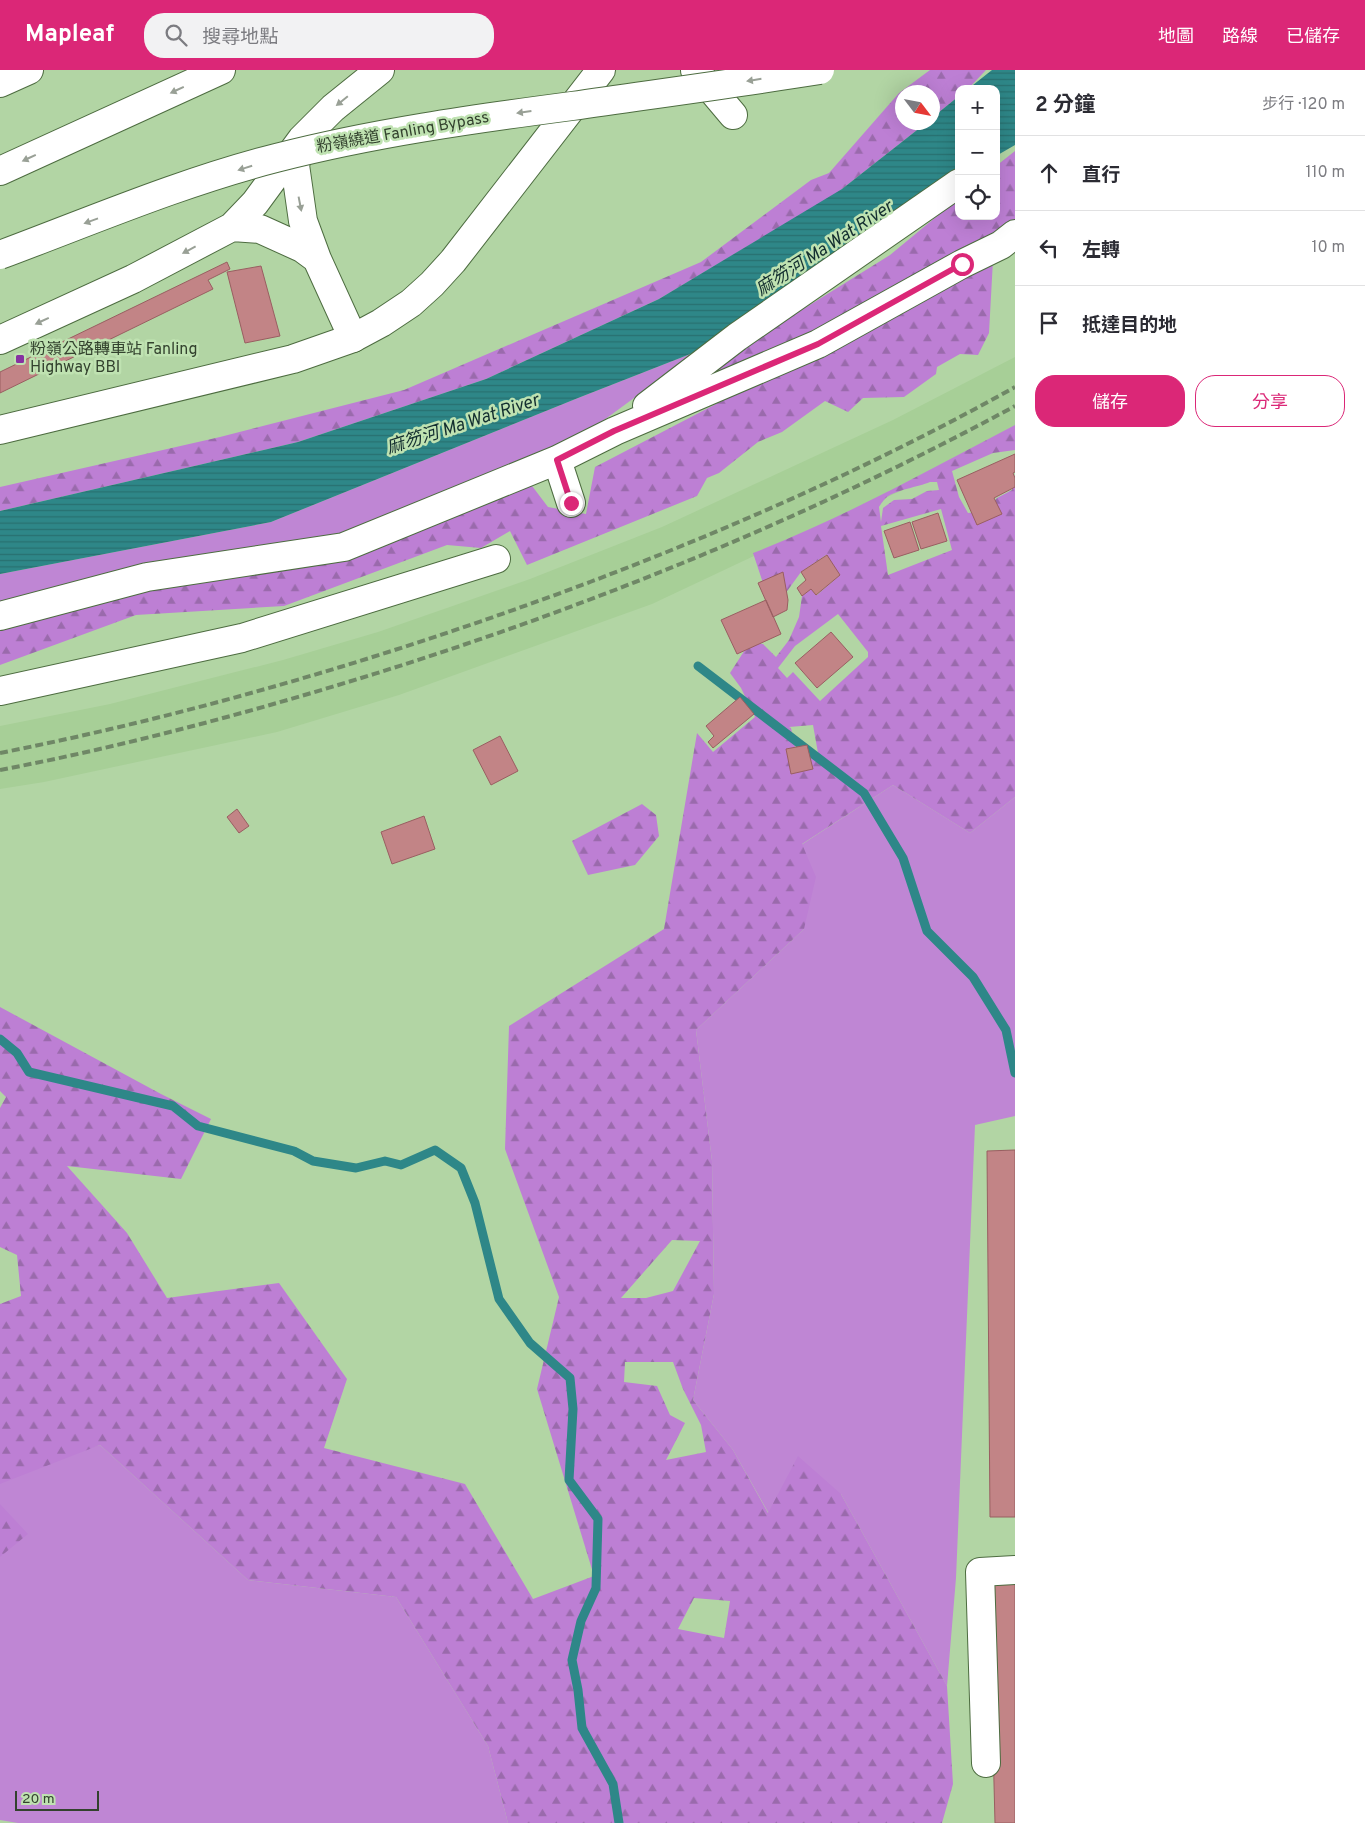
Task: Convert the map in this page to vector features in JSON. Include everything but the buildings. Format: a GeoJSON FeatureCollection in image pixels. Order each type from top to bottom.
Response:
{"type":"FeatureCollection","features":[{"type":"Feature","properties":{"kind":"main road"},"geometry":{"type":"LineString","coordinates":[[0,75],[8,70]]}},
{"type":"Feature","properties":{"kind":"main road"},"geometry":{"type":"LineString","coordinates":[[0,83],[29,70]]}},
{"type":"Feature","properties":{"kind":"main road"},"geometry":{"type":"LineString","coordinates":[[0,171],[222,70]]}},
{"type":"Feature","properties":{"kind":"main road"},"geometry":{"type":"LineString","coordinates":[[0,340],[134,279],[232,227],[255,203],[302,139],[333,108],[380,70]]}},
{"type":"Feature","properties":{"kind":"main road"},"geometry":{"type":"LineString","coordinates":[[0,430],[293,359],[353,338],[381,323],[411,303],[432,284],[479,229],[601,70]]}},
{"type":"Feature","properties":{"kind":"main road"},"geometry":{"type":"LineString","coordinates":[[695,70],[733,115]]}},
{"type":"Feature","properties":{"kind":"main road","name":"粉嶺繞道 Fanling Bypass"},"geometry":{"type":"LineString","coordinates":[[0,255],[196,182],[275,158],[337,144],[452,122],[820,70]]}},
{"type":"Feature","properties":{"kind":"main road"},"geometry":{"type":"LineString","coordinates":[[302,139],[295,165],[303,221],[317,259],[353,338]]}},
{"type":"Feature","properties":{"kind":"main road"},"geometry":{"type":"LineString","coordinates":[[614,431],[737,337],[955,186]]}},
{"type":"Feature","properties":{"kind":"main road"},"geometry":{"type":"LineString","coordinates":[[232,227],[260,228],[302,248],[317,259]]}},
{"type":"Feature","properties":{"kind":"main road"},"geometry":{"type":"LineString","coordinates":[[0,616],[147,577],[344,547],[557,460],[614,431],[818,344],[1001,244],[1015,234]]}},
{"type":"Feature","properties":{"kind":"main road"},"geometry":{"type":"LineString","coordinates":[[557,460],[571,503]]}},
{"type":"Feature","properties":{"kind":"main road"},"geometry":{"type":"LineString","coordinates":[[0,691],[242,638],[496,559]]}},
{"type":"Feature","properties":{"kind":"main road"},"geometry":{"type":"LineString","coordinates":[[986,1763],[980,1572],[1015,1570]]}},
{"type":"Feature","properties":{"kind":"shaded area"},"geometry":{"type":"Polygon","coordinates":[[[698,351],[551,459],[341,537],[0,612],[0,574],[271,522],[698,351]]]}},
{"type":"Feature","properties":{"kind":"shaded area"},"geometry":{"type":"Polygon","coordinates":[[[1015,357],[1015,430],[912,486],[756,555],[652,604],[399,695],[277,732],[44,782],[0,789],[0,726],[110,704],[283,660],[378,632],[530,579],[662,527],[893,420],[1015,357]]]}},
{"type":"Feature","properties":{"kind":"shaded area"},"geometry":{"type":"Polygon","coordinates":[[[893,785],[970,833],[1015,797],[1015,1116],[975,1125],[956,1578],[947,1686],[841,1494],[769,1514],[733,1450],[693,1400],[714,1294],[712,1161],[696,1030],[804,929],[801,845],[893,785]]]}},
{"type":"Feature","properties":{"kind":"shaded area"},"geometry":{"type":"Polygon","coordinates":[[[100,1445],[248,1580],[396,1597],[488,1746],[508,1823],[18,1823],[0,1820],[0,1476],[100,1445]]]}},
{"type":"Feature","properties":{"kind":"green space"},"geometry":{"type":"Polygon","coordinates":[[[930,70],[986,70],[972,85],[955,85],[955,99],[940,111],[940,85],[910,85],[930,70]]]}},
{"type":"Feature","properties":{"kind":"green space"},"geometry":{"type":"Polygon","coordinates":[[[895,98],[895,130],[917,130],[837,193],[659,299],[486,379],[298,442],[0,511],[0,487],[220,437],[404,390],[701,262],[811,180],[829,173],[895,98]]]}},
{"type":"Feature","properties":{"kind":"green space"},"geometry":{"type":"Polygon","coordinates":[[[1015,151],[1015,229],[710,390],[712,366],[890,255],[955,201],[955,220],[1000,220],[1000,163],[1015,151]]]}},
{"type":"Feature","properties":{"kind":"green space"},"geometry":{"type":"Polygon","coordinates":[[[993,260],[989,333],[978,355],[960,354],[937,367],[936,374],[904,397],[863,398],[848,412],[825,401],[782,432],[758,442],[719,473],[707,478],[697,496],[527,565],[510,531],[481,548],[447,545],[284,606],[136,615],[0,665],[0,612],[341,537],[523,474],[548,507],[586,514],[595,467],[993,260]]]}},
{"type":"Feature","properties":{"kind":"green space"},"geometry":{"type":"Polygon","coordinates":[[[1015,425],[1015,450],[993,453],[952,471],[959,497],[968,513],[986,511],[997,498],[1012,490],[1015,474],[1015,797],[970,833],[893,785],[802,844],[816,877],[804,929],[696,1030],[712,1161],[714,1294],[693,1400],[733,1450],[768,1513],[798,1456],[841,1494],[947,1686],[953,1784],[942,1823],[508,1823],[488,1746],[396,1597],[248,1580],[100,1445],[0,1484],[0,1304],[21,1296],[17,1255],[0,1247],[0,1108],[6,1097],[0,1091],[0,1007],[211,1119],[181,1179],[67,1166],[127,1233],[167,1298],[279,1283],[347,1379],[324,1448],[465,1484],[533,1599],[594,1576],[537,1389],[559,1297],[505,1149],[509,1026],[664,929],[697,733],[713,752],[755,717],[741,688],[730,673],[750,642],[763,644],[776,657],[789,640],[799,617],[802,596],[811,589],[817,595],[840,575],[826,555],[801,572],[785,594],[764,586],[753,553],[853,509],[1015,425]],[[930,482],[896,492],[886,498],[879,507],[881,522],[883,508],[894,500],[912,499],[927,491],[939,490],[937,482],[930,482]],[[941,509],[881,526],[888,575],[952,550],[941,509]],[[838,614],[795,646],[778,668],[787,678],[793,672],[820,701],[868,657],[868,652],[838,614]],[[813,725],[789,727],[791,728],[798,761],[818,753],[813,725]],[[672,1240],[621,1298],[646,1298],[673,1291],[700,1241],[672,1240]],[[625,1362],[624,1382],[657,1386],[670,1415],[685,1423],[666,1460],[706,1452],[701,1425],[683,1389],[673,1362],[625,1362]],[[694,1598],[678,1629],[724,1638],[730,1601],[694,1598]]]}},
{"type":"Feature","properties":{"kind":"green space"},"geometry":{"type":"Polygon","coordinates":[[[642,804],[656,815],[659,836],[635,865],[588,875],[572,841],[642,804]]]}},
{"type":"Feature","properties":{"kind":"green space"},"geometry":{"type":"Polygon","coordinates":[[[0,1504],[28,1534],[0,1557],[0,1504]]]}},
{"type":"Feature","properties":{"kind":"water"},"geometry":{"type":"Polygon","coordinates":[[[992,70],[1015,70],[1015,145],[1000,154],[1000,85],[973,85],[992,70]]]}},
{"type":"Feature","properties":{"kind":"water","name":"麻笏河 Ma Wat River"},"geometry":{"type":"Polygon","coordinates":[[[955,99],[955,182],[698,351],[271,522],[0,574],[0,511],[298,442],[486,379],[659,299],[842,189],[917,130],[940,130],[940,111],[955,99]]]}},
{"type":"Feature","properties":{"kind":"waterway"},"geometry":{"type":"LineString","coordinates":[[698,666],[864,793],[903,858],[927,931],[973,977],[1006,1030],[1015,1073]]}},
{"type":"Feature","properties":{"kind":"waterway"},"geometry":{"type":"LineString","coordinates":[[0,1039],[17,1053],[29,1072],[173,1106],[198,1126],[294,1151],[313,1161],[356,1168],[385,1161],[401,1165],[435,1150],[461,1168],[475,1203],[499,1299],[530,1343],[570,1378],[573,1409],[569,1480],[598,1519],[596,1588],[581,1621],[572,1660],[578,1690],[582,1728],[613,1784],[619,1823]]}},
{"type":"Feature","properties":{"kind":"railway"},"geometry":{"type":"LineString","coordinates":[[0,753],[150,720],[298,680],[518,608],[644,561],[806,492],[912,442],[1015,387]]}},
{"type":"Feature","properties":{"kind":"railway"},"geometry":{"type":"LineString","coordinates":[[0,770],[135,741],[269,705],[443,652],[527,623],[611,592],[775,524],[936,447],[1015,406]]}},
{"type":"Feature","properties":{"kind":"place","name":"粉嶺公路轉車站 Fanling Highway BBI"},"geometry":{"type":"Point","coordinates":[20,359]}},
{"type":"Feature","properties":{"kind":"route"},"geometry":{"type":"LineString","coordinates":[[571,503],[557,460],[614,431],[818,344],[962,264]]}}]}
